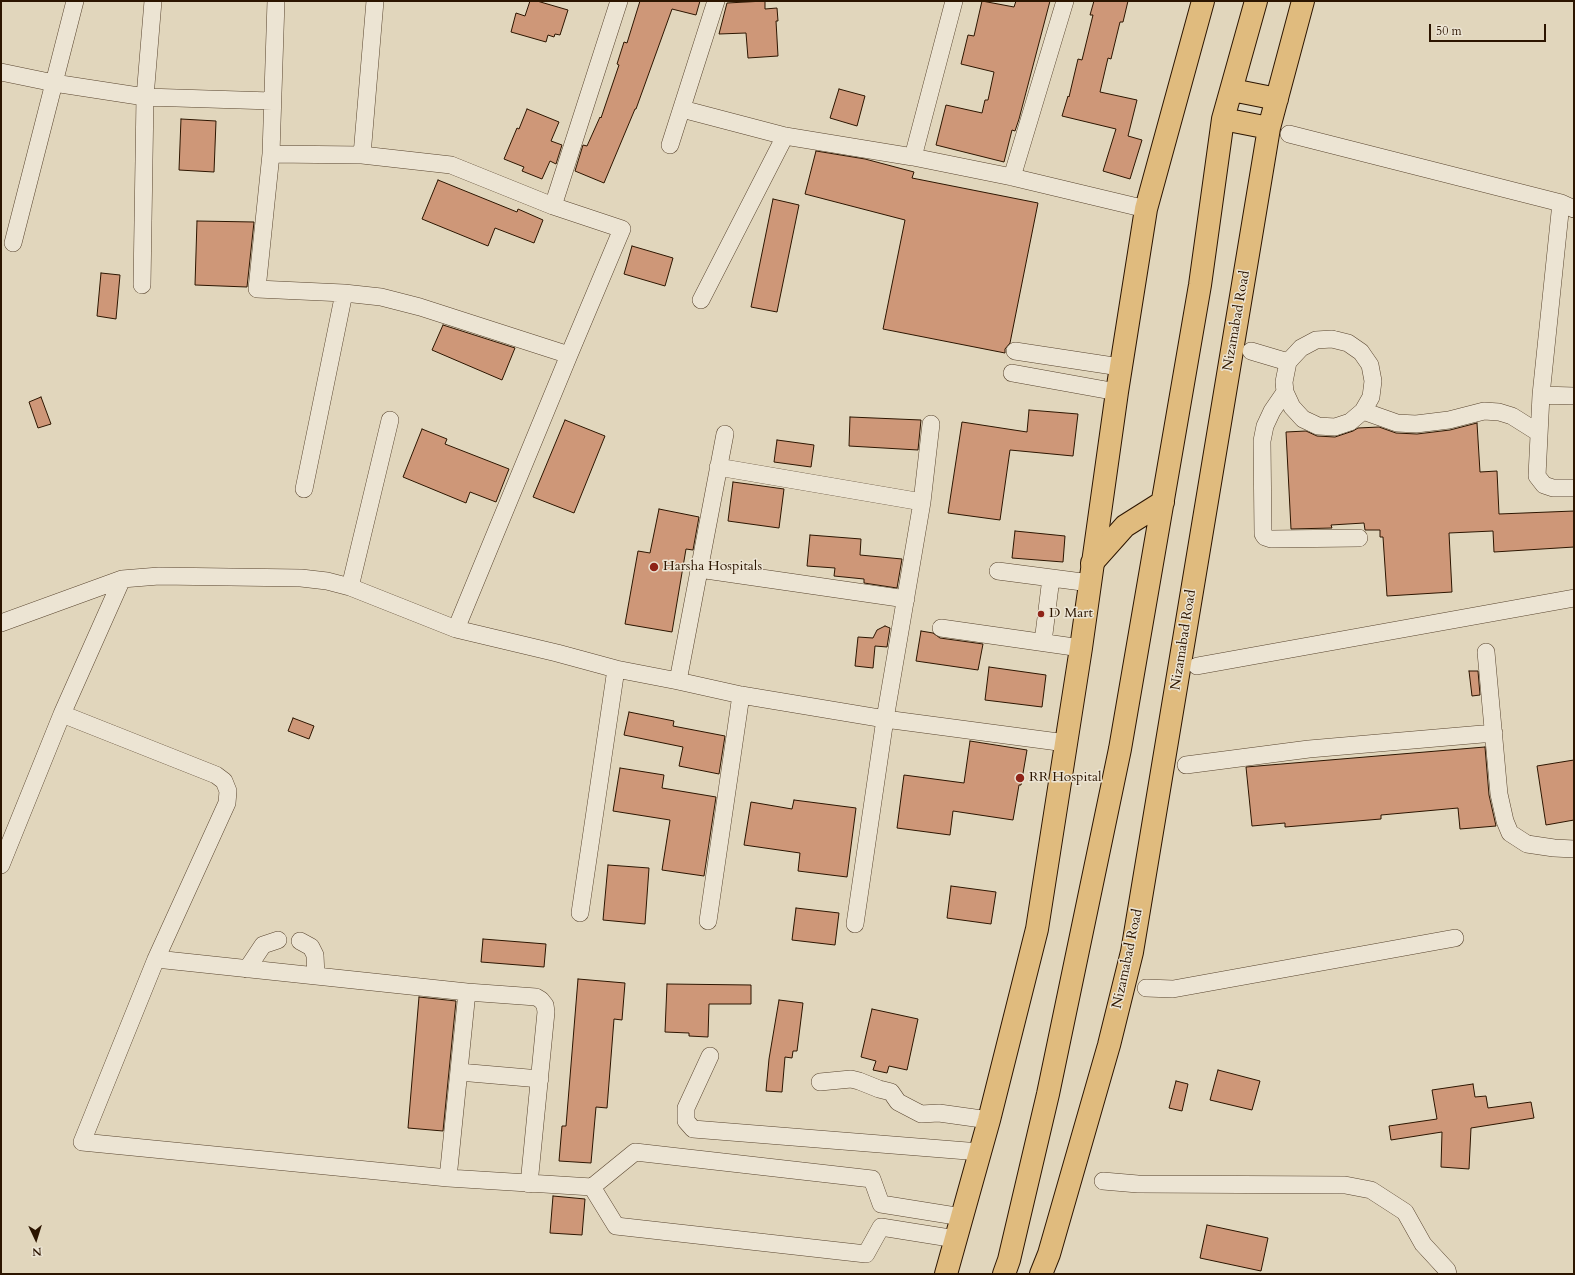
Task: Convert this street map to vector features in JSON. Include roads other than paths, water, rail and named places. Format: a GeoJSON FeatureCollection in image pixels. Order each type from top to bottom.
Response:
{"type":"FeatureCollection","features":[{"type":"Feature","properties":{"kind":"main road"},"geometry":{"type":"LineString","coordinates":[[946,1274],[989,1120],[1037,929],[1082,648],[1120,367],[1146,209],[1203,1]]}},
{"type":"Feature","properties":{"kind":"main road"},"geometry":{"type":"LineString","coordinates":[[1004,1274],[1048,1094],[1120,749],[1200,285],[1223,119],[1256,1]]}},
{"type":"Feature","properties":{"kind":"main road","name":"Nizamabad Road"},"geometry":{"type":"LineString","coordinates":[[1041,1274],[1049,1254],[1109,1045],[1132,952],[1279,131],[1277,99],[1303,1]]}},
{"type":"Feature","properties":{"kind":"main road"},"geometry":{"type":"LineString","coordinates":[[1232,90],[1277,99]]}},
{"type":"Feature","properties":{"kind":"main road"},"geometry":{"type":"LineString","coordinates":[[1223,119],[1279,131]]}},
{"type":"Feature","properties":{"kind":"main road"},"geometry":{"type":"LineString","coordinates":[[1091,573],[1125,526],[1163,502]]}},
{"type":"Feature","properties":{"kind":"street"},"geometry":{"type":"LineString","coordinates":[[13,244],[75,1]]}},
{"type":"Feature","properties":{"kind":"street"},"geometry":{"type":"LineString","coordinates":[[142,284],[144,96],[153,1]]}},
{"type":"Feature","properties":{"kind":"street"},"geometry":{"type":"LineString","coordinates":[[276,1],[271,154],[257,290],[344,293],[381,297],[420,307],[569,355]]}},
{"type":"Feature","properties":{"kind":"street"},"geometry":{"type":"LineString","coordinates":[[362,155],[376,1]]}},
{"type":"Feature","properties":{"kind":"street"},"geometry":{"type":"LineString","coordinates":[[553,206],[619,1]]}},
{"type":"Feature","properties":{"kind":"street"},"geometry":{"type":"LineString","coordinates":[[670,145],[716,1]]}},
{"type":"Feature","properties":{"kind":"street"},"geometry":{"type":"LineString","coordinates":[[913,157],[954,1]]}},
{"type":"Feature","properties":{"kind":"street"},"geometry":{"type":"LineString","coordinates":[[1012,177],[1065,1]]}},
{"type":"Feature","properties":{"kind":"street"},"geometry":{"type":"LineString","coordinates":[[1,72],[54,83],[144,96],[272,100]]}},
{"type":"Feature","properties":{"kind":"street"},"geometry":{"type":"LineString","coordinates":[[682,110],[785,136],[913,157],[1012,177],[1146,209]]}},
{"type":"Feature","properties":{"kind":"street"},"geometry":{"type":"LineString","coordinates":[[1279,131],[1567,206],[1541,394],[1537,476],[1544,485],[1553,488],[1574,488]]}},
{"type":"Feature","properties":{"kind":"street"},"geometry":{"type":"LineString","coordinates":[[701,300],[785,136]]}},
{"type":"Feature","properties":{"kind":"street"},"geometry":{"type":"LineString","coordinates":[[271,154],[362,155],[450,165],[553,206],[622,229],[456,629]]}},
{"type":"Feature","properties":{"kind":"street"},"geometry":{"type":"LineString","coordinates":[[304,489],[344,293]]}},
{"type":"Feature","properties":{"kind":"street"},"geometry":{"type":"LineString","coordinates":[[1332,338],[1348,343],[1361,352],[1370,366],[1374,381],[1371,397],[1363,411],[1350,422],[1335,427],[1318,426],[1303,419],[1292,407],[1285,392],[1284,382],[1288,362],[1302,348],[1316,340],[1332,338]]}},
{"type":"Feature","properties":{"kind":"street"},"geometry":{"type":"LineString","coordinates":[[1015,351],[1120,367]]}},
{"type":"Feature","properties":{"kind":"street"},"geometry":{"type":"LineString","coordinates":[[1251,351],[1288,362]]}},
{"type":"Feature","properties":{"kind":"street"},"geometry":{"type":"LineString","coordinates":[[1012,373],[1117,392]]}},
{"type":"Feature","properties":{"kind":"street"},"geometry":{"type":"LineString","coordinates":[[1285,392],[1272,411],[1265,426],[1262,441],[1263,534],[1265,537],[1271,539],[1359,538]]}},
{"type":"Feature","properties":{"kind":"street"},"geometry":{"type":"LineString","coordinates":[[1541,394],[1574,396]]}},
{"type":"Feature","properties":{"kind":"street"},"geometry":{"type":"LineString","coordinates":[[1363,411],[1396,422],[1416,424],[1449,420],[1484,411],[1499,412],[1512,416],[1539,432]]}},
{"type":"Feature","properties":{"kind":"street"},"geometry":{"type":"LineString","coordinates":[[350,586],[390,420]]}},
{"type":"Feature","properties":{"kind":"street"},"geometry":{"type":"LineString","coordinates":[[855,924],[885,719],[922,502],[931,424]]}},
{"type":"Feature","properties":{"kind":"street"},"geometry":{"type":"LineString","coordinates":[[678,680],[725,434]]}},
{"type":"Feature","properties":{"kind":"street"},"geometry":{"type":"LineString","coordinates":[[718,467],[922,502]]}},
{"type":"Feature","properties":{"kind":"street"},"geometry":{"type":"LineString","coordinates":[[699,569],[906,599]]}},
{"type":"Feature","properties":{"kind":"street"},"geometry":{"type":"LineString","coordinates":[[998,571],[1051,578],[1091,573]]}},
{"type":"Feature","properties":{"kind":"street"},"geometry":{"type":"LineString","coordinates":[[1,623],[122,579],[159,576],[301,578],[327,581],[350,586],[456,629],[557,653],[616,669],[678,680],[741,695],[885,719],[1066,743]]}},
{"type":"Feature","properties":{"kind":"street"},"geometry":{"type":"LineString","coordinates":[[1043,642],[1051,578]]}},
{"type":"Feature","properties":{"kind":"street"},"geometry":{"type":"LineString","coordinates":[[1,865],[62,714],[122,579]]}},
{"type":"Feature","properties":{"kind":"street"},"geometry":{"type":"LineString","coordinates":[[1197,666],[1574,598]]}},
{"type":"Feature","properties":{"kind":"street"},"geometry":{"type":"LineString","coordinates":[[941,628],[1082,648]]}},
{"type":"Feature","properties":{"kind":"street"},"geometry":{"type":"LineString","coordinates":[[1486,652],[1499,794],[1504,821],[1510,833],[1527,844],[1574,849]]}},
{"type":"Feature","properties":{"kind":"street"},"geometry":{"type":"LineString","coordinates":[[580,913],[616,669]]}},
{"type":"Feature","properties":{"kind":"street"},"geometry":{"type":"LineString","coordinates":[[708,921],[741,695]]}},
{"type":"Feature","properties":{"kind":"street"},"geometry":{"type":"LineString","coordinates":[[62,714],[216,775],[224,781],[228,791],[227,803],[156,959],[82,1142],[448,1178],[592,1187],[635,1152],[872,1179],[881,1204],[962,1217]]}},
{"type":"Feature","properties":{"kind":"street"},"geometry":{"type":"LineString","coordinates":[[1186,765],[1309,749],[1494,733]]}},
{"type":"Feature","properties":{"kind":"street"},"geometry":{"type":"LineString","coordinates":[[1146,988],[1173,989],[1455,938]]}},
{"type":"Feature","properties":{"kind":"street"},"geometry":{"type":"LineString","coordinates":[[247,969],[263,945],[278,940]]}},
{"type":"Feature","properties":{"kind":"street"},"geometry":{"type":"LineString","coordinates":[[300,941],[311,947],[315,955],[316,976]]}},
{"type":"Feature","properties":{"kind":"street"},"geometry":{"type":"LineString","coordinates":[[156,959],[536,998],[541,1000],[545,1005],[546,1012],[530,1184]]}},
{"type":"Feature","properties":{"kind":"street"},"geometry":{"type":"LineString","coordinates":[[448,1178],[467,992]]}},
{"type":"Feature","properties":{"kind":"street"},"geometry":{"type":"LineString","coordinates":[[710,1056],[686,1108],[686,1121],[693,1129],[980,1152]]}},
{"type":"Feature","properties":{"kind":"street"},"geometry":{"type":"LineString","coordinates":[[459,1072],[540,1079]]}},
{"type":"Feature","properties":{"kind":"street"},"geometry":{"type":"LineString","coordinates":[[820,1082],[851,1080],[859,1081],[891,1092],[898,1102],[921,1114],[939,1113],[989,1120]]}},
{"type":"Feature","properties":{"kind":"street"},"geometry":{"type":"LineString","coordinates":[[1103,1181],[1138,1184],[1345,1185],[1371,1190],[1405,1212],[1423,1244],[1447,1270],[1448,1274]]}},
{"type":"Feature","properties":{"kind":"street"},"geometry":{"type":"LineString","coordinates":[[592,1187],[616,1226],[866,1254],[881,1227],[956,1239]]}},
{"type":"Feature","properties":{"kind":"place","name":"Harsha Hospitals"},"geometry":{"type":"Point","coordinates":[654,567]}},
{"type":"Feature","properties":{"kind":"place","name":"D Mart"},"geometry":{"type":"Point","coordinates":[1041,614]}},
{"type":"Feature","properties":{"kind":"place","name":"RR Hospital"},"geometry":{"type":"Point","coordinates":[1020,778]}}]}
